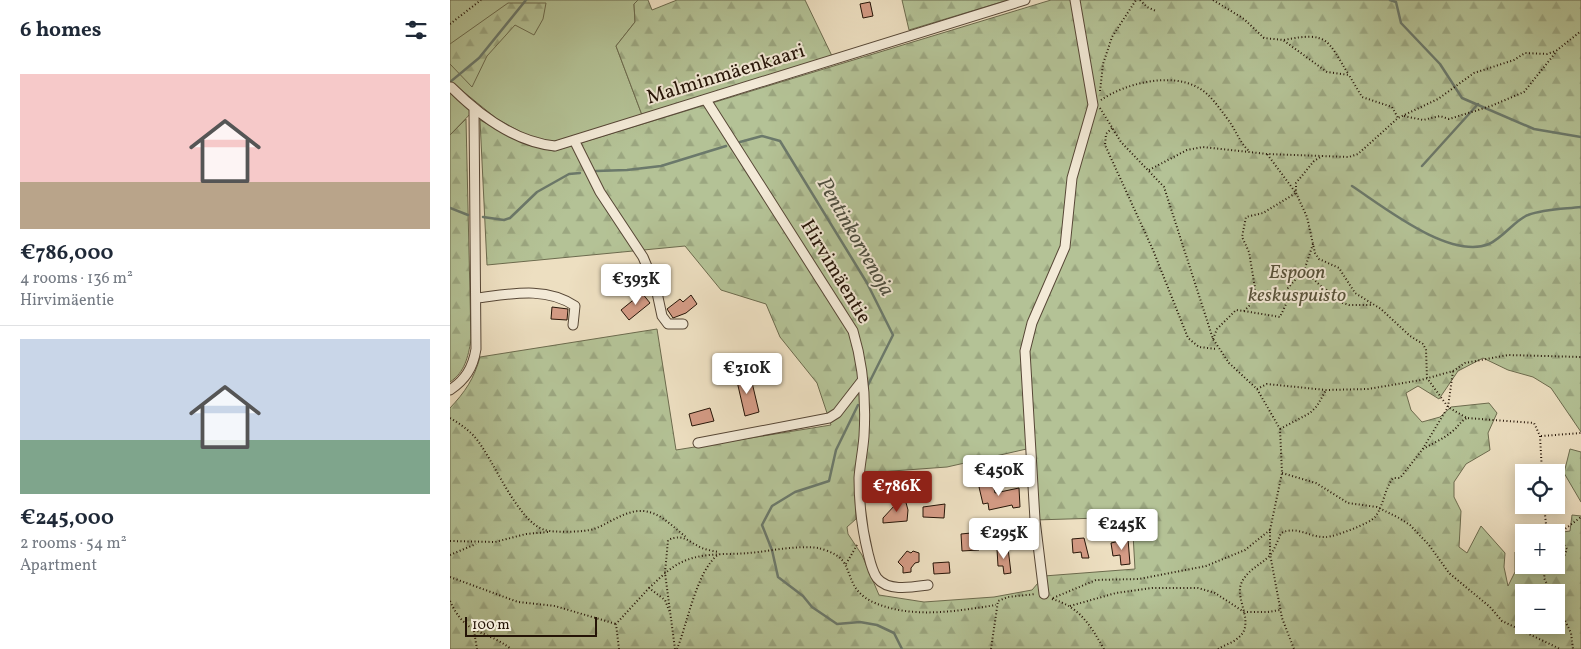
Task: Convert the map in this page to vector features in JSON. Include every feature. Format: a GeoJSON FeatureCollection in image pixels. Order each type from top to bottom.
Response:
{"type":"FeatureCollection","features":[{"type":"Feature","properties":{"kind":"street","name":"Malminmäenkaari"},"geometry":{"type":"LineString","coordinates":[[450,87],[474,110],[517,136],[537,144],[555,146],[1025,0]]}},
{"type":"Feature","properties":{"kind":"street"},"geometry":{"type":"LineString","coordinates":[[1047,596],[1035,520],[1025,351],[1032,323],[1066,242],[1072,178],[1091,111],[1097,99],[1083,54],[1075,0]]}},
{"type":"Feature","properties":{"kind":"street","name":"Hirvimäentie"},"geometry":{"type":"LineString","coordinates":[[706,100],[853,331],[859,352],[862,382],[864,435],[859,478],[863,534],[872,567],[878,579],[889,586],[928,585]]}},
{"type":"Feature","properties":{"kind":"street"},"geometry":{"type":"LineString","coordinates":[[450,390],[466,376],[475,357],[477,298],[474,110]]}},
{"type":"Feature","properties":{"kind":"street"},"geometry":{"type":"LineString","coordinates":[[574,140],[600,192],[643,257],[656,288],[662,316],[668,324],[683,324]]}},
{"type":"Feature","properties":{"kind":"street"},"geometry":{"type":"LineString","coordinates":[[477,298],[528,293],[562,297],[575,306],[573,325]]}},
{"type":"Feature","properties":{"kind":"street"},"geometry":{"type":"LineString","coordinates":[[698,443],[829,418],[837,414],[862,382]]}},
{"type":"Feature","properties":{"kind":"path"},"geometry":{"type":"LineString","coordinates":[[450,24],[481,0]]}},
{"type":"Feature","properties":{"kind":"path"},"geometry":{"type":"LineString","coordinates":[[1136,0],[1112,38],[1103,64],[1097,99],[1112,128],[1133,156],[1164,187],[1218,350],[1257,389],[1280,429],[1282,472],[1270,530],[1270,554],[1280,610],[1294,649]]}},
{"type":"Feature","properties":{"kind":"path"},"geometry":{"type":"LineString","coordinates":[[1140,0],[1146,7],[1156,11]]}},
{"type":"Feature","properties":{"kind":"path"},"geometry":{"type":"LineString","coordinates":[[1213,0],[1244,19],[1264,38],[1283,40],[1309,35],[1320,36],[1329,43],[1362,97],[1392,107],[1398,118]]}},
{"type":"Feature","properties":{"kind":"path"},"geometry":{"type":"LineString","coordinates":[[1404,116],[1423,120],[1440,116],[1450,119],[1491,106],[1524,92],[1556,51],[1581,31]]}},
{"type":"Feature","properties":{"kind":"path"},"geometry":{"type":"LineString","coordinates":[[1283,40],[1327,72],[1349,75]]}},
{"type":"Feature","properties":{"kind":"path"},"geometry":{"type":"LineString","coordinates":[[1149,170],[1187,150],[1203,146],[1267,154],[1349,157],[1358,154],[1398,118],[1458,86],[1474,73],[1514,60],[1525,53],[1547,54],[1556,51]]}},
{"type":"Feature","properties":{"kind":"path"},"geometry":{"type":"LineString","coordinates":[[1097,99],[1112,92],[1129,88],[1140,82],[1179,82],[1196,86],[1210,97],[1227,117],[1240,142],[1250,152]]}},
{"type":"Feature","properties":{"kind":"path"},"geometry":{"type":"LineString","coordinates":[[1097,99],[1104,113]]}},
{"type":"Feature","properties":{"kind":"path"},"geometry":{"type":"LineString","coordinates":[[1112,128],[1106,134],[1105,145],[1157,258],[1188,338],[1199,347],[1218,350]]}},
{"type":"Feature","properties":{"kind":"path"},"geometry":{"type":"LineString","coordinates":[[1267,154],[1296,193],[1307,217],[1314,242],[1315,254],[1319,259],[1339,268],[1355,293],[1390,315],[1410,336],[1423,344],[1426,350],[1427,378],[1448,407],[1467,418],[1534,423],[1540,436],[1542,464]]}},
{"type":"Feature","properties":{"kind":"path"},"geometry":{"type":"LineString","coordinates":[[1296,193],[1296,183],[1314,161],[1322,156]]}},
{"type":"Feature","properties":{"kind":"path"},"geometry":{"type":"LineString","coordinates":[[1244,311],[1249,306],[1255,288],[1249,252],[1242,237],[1246,217],[1263,213],[1296,193]]}},
{"type":"Feature","properties":{"kind":"path"},"geometry":{"type":"LineString","coordinates":[[1213,339],[1217,329],[1236,310],[1280,317],[1287,302],[1288,288],[1304,271],[1314,242]]}},
{"type":"Feature","properties":{"kind":"path"},"geometry":{"type":"LineString","coordinates":[[1304,271],[1305,276],[1311,277],[1322,288],[1332,293],[1340,302],[1349,305],[1373,305]]}},
{"type":"Feature","properties":{"kind":"path"},"geometry":{"type":"LineString","coordinates":[[1257,389],[1267,384],[1326,390],[1368,389],[1398,385],[1427,378],[1453,370],[1465,363],[1508,355],[1581,357]]}},
{"type":"Feature","properties":{"kind":"path"},"geometry":{"type":"LineString","coordinates":[[1218,649],[1238,639],[1244,632],[1244,612],[1239,592],[1242,582],[1249,572],[1270,554],[1282,533],[1288,530],[1298,530],[1317,536],[1328,537],[1368,523],[1380,508],[1388,485],[1393,478],[1400,478],[1422,450],[1448,407],[1453,370]]}},
{"type":"Feature","properties":{"kind":"path"},"geometry":{"type":"LineString","coordinates":[[1280,429],[1310,413],[1317,406],[1326,390]]}},
{"type":"Feature","properties":{"kind":"path"},"geometry":{"type":"LineString","coordinates":[[450,418],[475,438],[498,471],[509,494],[530,520],[537,527],[546,531],[560,531]]}},
{"type":"Feature","properties":{"kind":"path"},"geometry":{"type":"LineString","coordinates":[[1422,450],[1455,429],[1459,422],[1467,418]]}},
{"type":"Feature","properties":{"kind":"path"},"geometry":{"type":"LineString","coordinates":[[1540,436],[1581,433]]}},
{"type":"Feature","properties":{"kind":"path"},"geometry":{"type":"LineString","coordinates":[[1282,472],[1316,483],[1348,503],[1380,508],[1410,525],[1429,545],[1450,573],[1490,607],[1502,621],[1560,649]]}},
{"type":"Feature","properties":{"kind":"path"},"geometry":{"type":"LineString","coordinates":[[450,541],[495,542],[526,534],[593,529],[625,513],[643,511],[656,514],[701,548],[721,553]]}},
{"type":"Feature","properties":{"kind":"path"},"geometry":{"type":"LineString","coordinates":[[1565,528],[1581,517]]}},
{"type":"Feature","properties":{"kind":"path"},"geometry":{"type":"LineString","coordinates":[[991,649],[998,601],[1008,597],[1047,596],[1096,580],[1139,579],[1206,566],[1246,550],[1270,530]]}},
{"type":"Feature","properties":{"kind":"path"},"geometry":{"type":"LineString","coordinates":[[846,564],[863,534]]}},
{"type":"Feature","properties":{"kind":"path"},"geometry":{"type":"LineString","coordinates":[[676,649],[665,574],[668,540],[676,536],[686,537]]}},
{"type":"Feature","properties":{"kind":"path"},"geometry":{"type":"LineString","coordinates":[[450,555],[478,543]]}},
{"type":"Feature","properties":{"kind":"path"},"geometry":{"type":"LineString","coordinates":[[619,649],[616,624],[649,588],[682,562],[721,553],[820,548],[837,555],[846,564],[857,591],[864,597],[888,607],[950,612],[996,605]]}},
{"type":"Feature","properties":{"kind":"path"},"geometry":{"type":"LineString","coordinates":[[676,649],[685,620],[701,582],[712,559],[721,553]]}},
{"type":"Feature","properties":{"kind":"path"},"geometry":{"type":"LineString","coordinates":[[450,578],[518,602],[555,606],[616,624]]}},
{"type":"Feature","properties":{"kind":"path"},"geometry":{"type":"LineString","coordinates":[[649,588],[665,600],[672,618]]}},
{"type":"Feature","properties":{"kind":"path"},"geometry":{"type":"LineString","coordinates":[[1070,606],[1116,593],[1152,588],[1198,588],[1215,593],[1244,612],[1280,610]]}},
{"type":"Feature","properties":{"kind":"path"},"geometry":{"type":"LineString","coordinates":[[1047,596],[1070,606],[1089,622],[1104,649]]}},
{"type":"Feature","properties":{"kind":"path"},"geometry":{"type":"LineString","coordinates":[[450,601],[456,615],[474,631],[487,635],[511,649]]}},
{"type":"Feature","properties":{"kind":"path"},"geometry":{"type":"LineString","coordinates":[[1565,621],[1571,633],[1573,649]]}},
{"type":"Feature","properties":{"kind":"path"},"geometry":{"type":"LineString","coordinates":[[474,631],[477,649]]}},
{"type":"Feature","properties":{"kind":"green space"},"geometry":{"type":"Polygon","coordinates":[[[450,0],[638,0],[634,4],[635,22],[616,46],[642,115],[554,142],[530,137],[497,119],[454,84],[450,85],[450,0]]]}},
{"type":"Feature","properties":{"kind":"green space"},"geometry":{"type":"Polygon","coordinates":[[[638,0],[648,0],[652,10],[677,0],[805,0],[832,56],[642,115],[616,46],[635,22],[634,4],[638,0]]]}},
{"type":"Feature","properties":{"kind":"green space"},"geometry":{"type":"Polygon","coordinates":[[[902,0],[1008,0],[909,30],[902,0]]]}},
{"type":"Feature","properties":{"kind":"green space","name":"Espoon keskuspuisto"},"geometry":{"type":"Polygon","coordinates":[[[1051,0],[1581,0],[1581,432],[1551,388],[1533,377],[1508,370],[1483,358],[1458,371],[1439,399],[1418,386],[1406,393],[1411,410],[1422,422],[1440,417],[1451,407],[1489,403],[1497,413],[1488,433],[1490,450],[1466,464],[1454,482],[1454,497],[1461,511],[1459,547],[1467,553],[1481,526],[1505,553],[1504,567],[1508,586],[1515,572],[1515,574],[1565,574],[1565,532],[1570,531],[1572,515],[1581,516],[1581,649],[450,649],[450,408],[468,385],[480,357],[657,329],[676,450],[831,425],[817,383],[780,337],[766,304],[721,290],[685,246],[487,265],[480,120],[528,145],[554,151],[1051,0]],[[1031,448],[947,467],[865,473],[855,493],[856,519],[847,527],[848,534],[862,555],[879,595],[924,602],[994,597],[1032,590],[1044,576],[1135,569],[1132,517],[1035,520],[1031,448]]]}},
{"type":"Feature","properties":{"kind":"green space"},"geometry":{"type":"Polygon","coordinates":[[[508,3],[546,3],[543,19],[534,35],[515,25],[487,56],[472,87],[450,64],[450,44],[508,3]]]}},
{"type":"Feature","properties":{"kind":"green space"},"geometry":{"type":"Polygon","coordinates":[[[450,86],[474,110],[450,135],[450,86]]]}},
{"type":"Feature","properties":{"kind":"green space"},"geometry":{"type":"Polygon","coordinates":[[[466,119],[471,340],[467,358],[462,369],[450,382],[450,135],[466,119]]]}},
{"type":"Feature","properties":{"kind":"green space"},"geometry":{"type":"Polygon","coordinates":[[[1570,449],[1581,452],[1581,502],[1565,475],[1570,449]]]}},
{"type":"Feature","properties":{"kind":"building"},"geometry":{"type":"Polygon","coordinates":[[[870,2],[873,16],[863,18],[860,4],[870,2]]]}},
{"type":"Feature","properties":{"kind":"building"},"geometry":{"type":"Polygon","coordinates":[[[642,293],[650,303],[629,320],[621,310],[642,293]]]}},
{"type":"Feature","properties":{"kind":"building"},"geometry":{"type":"Polygon","coordinates":[[[691,295],[697,304],[686,313],[673,318],[667,309],[680,299],[683,302],[691,295]]]}},
{"type":"Feature","properties":{"kind":"building"},"geometry":{"type":"Polygon","coordinates":[[[552,307],[568,309],[567,320],[551,319],[552,307]]]}},
{"type":"Feature","properties":{"kind":"building"},"geometry":{"type":"Polygon","coordinates":[[[750,374],[759,412],[745,416],[736,377],[750,374]]]}},
{"type":"Feature","properties":{"kind":"building"},"geometry":{"type":"Polygon","coordinates":[[[710,408],[714,421],[692,426],[689,414],[710,408]]]}},
{"type":"Feature","properties":{"kind":"building"},"geometry":{"type":"Polygon","coordinates":[[[993,484],[995,493],[1019,488],[1020,507],[1013,508],[1012,505],[989,510],[988,503],[983,504],[979,487],[993,484]]]}},
{"type":"Feature","properties":{"kind":"building"},"geometry":{"type":"Polygon","coordinates":[[[905,499],[908,510],[907,521],[883,523],[883,518],[895,505],[895,500],[905,499]]]}},
{"type":"Feature","properties":{"kind":"building"},"geometry":{"type":"Polygon","coordinates":[[[945,504],[944,518],[923,517],[923,507],[945,504]]]}},
{"type":"Feature","properties":{"kind":"building"},"geometry":{"type":"Polygon","coordinates":[[[971,533],[971,540],[979,539],[979,550],[962,551],[961,534],[971,533]]]}},
{"type":"Feature","properties":{"kind":"building"},"geometry":{"type":"Polygon","coordinates":[[[1084,538],[1089,558],[1082,558],[1081,552],[1073,553],[1072,539],[1084,538]]]}},
{"type":"Feature","properties":{"kind":"building"},"geometry":{"type":"Polygon","coordinates":[[[1128,539],[1130,564],[1121,565],[1120,555],[1113,556],[1111,543],[1128,539]]]}},
{"type":"Feature","properties":{"kind":"building"},"geometry":{"type":"Polygon","coordinates":[[[1008,548],[1011,573],[1004,574],[1003,566],[998,566],[997,549],[1008,548]]]}},
{"type":"Feature","properties":{"kind":"building"},"geometry":{"type":"Polygon","coordinates":[[[907,551],[919,553],[919,562],[915,563],[911,568],[911,572],[903,573],[903,567],[898,562],[907,551]]]}},
{"type":"Feature","properties":{"kind":"building"},"geometry":{"type":"Polygon","coordinates":[[[949,562],[950,573],[934,574],[933,563],[949,562]]]}},
{"type":"Feature","properties":{"kind":"waterway"},"geometry":{"type":"LineString","coordinates":[[450,82],[479,58],[526,0]]}},
{"type":"Feature","properties":{"kind":"waterway"},"geometry":{"type":"LineString","coordinates":[[1390,0],[1396,2],[1401,23],[1440,64],[1462,98],[1534,129],[1581,137]]}},
{"type":"Feature","properties":{"kind":"waterway"},"geometry":{"type":"LineString","coordinates":[[1422,166],[1478,104]]}},
{"type":"Feature","properties":{"kind":"waterway","name":"Pentinkorvenoja"},"geometry":{"type":"LineString","coordinates":[[740,142],[762,136],[780,141],[867,283],[893,335],[867,387]]}},
{"type":"Feature","properties":{"kind":"waterway","name":"Pentinkorvenoja"},"geometry":{"type":"LineString","coordinates":[[596,171],[661,166],[726,146]]}},
{"type":"Feature","properties":{"kind":"waterway","name":"Pentinkorvenoja"},"geometry":{"type":"LineString","coordinates":[[483,217],[504,220],[510,218],[537,192],[569,174],[580,173]]}},
{"type":"Feature","properties":{"kind":"waterway"},"geometry":{"type":"LineString","coordinates":[[1352,186],[1418,229],[1456,245],[1473,247],[1489,244],[1528,215],[1547,210],[1581,207]]}},
{"type":"Feature","properties":{"kind":"waterway","name":"Pentinkorvenoja"},"geometry":{"type":"LineString","coordinates":[[450,208],[468,215]]}},
{"type":"Feature","properties":{"kind":"waterway","name":"Pentinkorvenoja"},"geometry":{"type":"LineString","coordinates":[[858,405],[836,450],[829,481],[795,492],[772,506],[762,525],[772,550],[778,577],[803,596],[812,607],[837,624],[860,622],[877,625],[894,633],[902,649]]}}]}
